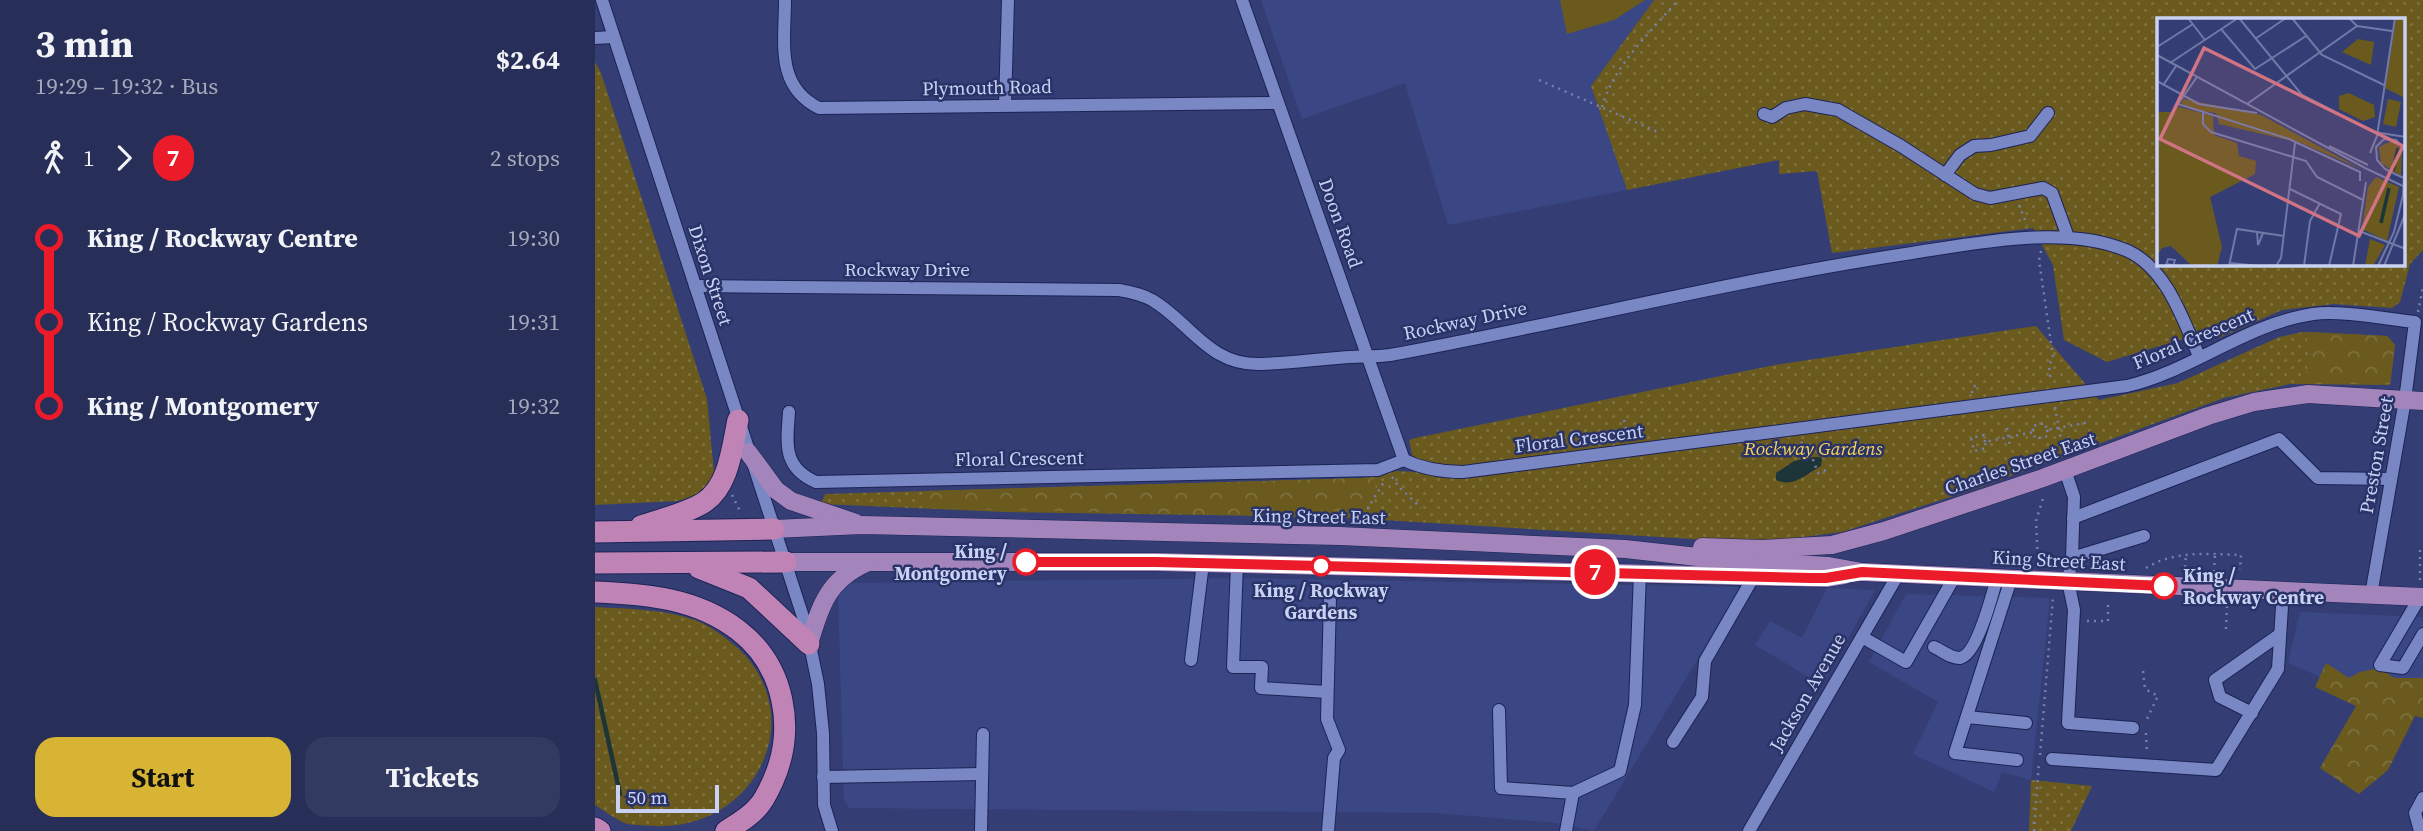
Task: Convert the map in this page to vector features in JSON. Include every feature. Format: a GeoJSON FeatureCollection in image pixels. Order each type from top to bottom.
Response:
{"type":"FeatureCollection","features":[{"type":"Feature","properties":{"kind":"highway"},"geometry":{"type":"LineString","coordinates":[[626,532],[702,504],[713,494],[728,467],[738,420]]}},
{"type":"Feature","properties":{"kind":"highway"},"geometry":{"type":"LineString","coordinates":[[595,532],[774,529]]}},
{"type":"Feature","properties":{"kind":"highway"},"geometry":{"type":"LineString","coordinates":[[684,562],[749,588],[810,644]]}},
{"type":"Feature","properties":{"kind":"highway"},"geometry":{"type":"LineString","coordinates":[[595,563],[786,562]]}},
{"type":"Feature","properties":{"kind":"highway"},"geometry":{"type":"LineString","coordinates":[[595,592],[678,600],[708,612],[755,644],[769,665],[780,688],[786,721],[785,744],[778,769],[758,807],[726,831]]}},
{"type":"Feature","properties":{"kind":"highway"},"geometry":{"type":"LineString","coordinates":[[595,828],[600,831]]}},
{"type":"Feature","properties":{"kind":"main road","name":"Charles Street East"},"geometry":{"type":"LineString","coordinates":[[1625,549],[1700,547],[1762,550],[1832,545],[1884,531],[2064,465],[2254,402],[2308,394],[2414,400]]}},
{"type":"Feature","properties":{"kind":"main road"},"geometry":{"type":"LineString","coordinates":[[748,452],[776,490],[791,501],[862,525]]}},
{"type":"Feature","properties":{"kind":"main road","name":"King Street East"},"geometry":{"type":"LineString","coordinates":[[774,529],[862,525],[1340,536],[1625,549],[1725,560],[1829,566],[1862,572],[2371,595],[2421,592]]}},
{"type":"Feature","properties":{"kind":"main road","name":"King Street East"},"geometry":{"type":"LineString","coordinates":[[786,562],[1203,563],[1826,578],[1862,572]]}},
{"type":"Feature","properties":{"kind":"main road"},"geometry":{"type":"LineString","coordinates":[[810,644],[821,604],[830,591],[847,571],[869,562]]}},
{"type":"Feature","properties":{"kind":"street","name":"Dixon Street"},"geometry":{"type":"LineString","coordinates":[[602,0],[786,562],[810,644],[818,684],[823,733],[824,805],[832,831]]}},
{"type":"Feature","properties":{"kind":"street","name":"Plymouth Road"},"geometry":{"type":"LineString","coordinates":[[785,0],[785,60],[789,79],[805,101],[819,108],[1277,103]]}},
{"type":"Feature","properties":{"kind":"street"},"geometry":{"type":"LineString","coordinates":[[1005,105],[1008,0]]}},
{"type":"Feature","properties":{"kind":"street","name":"Doon Road"},"geometry":{"type":"LineString","coordinates":[[1242,0],[1405,460]]}},
{"type":"Feature","properties":{"kind":"street"},"geometry":{"type":"LineString","coordinates":[[595,38],[613,37]]}},
{"type":"Feature","properties":{"kind":"street"},"geometry":{"type":"LineString","coordinates":[[1764,114],[1772,117],[1786,108],[1805,104],[1837,110],[1901,146],[1975,194],[1990,198],[2042,188],[2052,193],[2068,237]]}},
{"type":"Feature","properties":{"kind":"street"},"geometry":{"type":"LineString","coordinates":[[1945,175],[1960,155],[1975,146],[2030,136],[2048,113]]}},
{"type":"Feature","properties":{"kind":"street","name":"Rockway Drive"},"geometry":{"type":"LineString","coordinates":[[695,286],[1119,289],[1140,293],[1155,301],[1223,358],[1257,365],[1369,357],[1833,264],[1969,245],[2068,237],[2098,241],[2131,252],[2153,269],[2171,295],[2199,356]]}},
{"type":"Feature","properties":{"kind":"street","name":"Floral Crescent"},"geometry":{"type":"LineString","coordinates":[[789,412],[786,448],[806,478],[816,482],[1378,470],[1405,460],[1444,472],[1463,472],[2127,386],[2147,381],[2283,321],[2315,314],[2415,322]]}},
{"type":"Feature","properties":{"kind":"street","name":"Preston Street"},"geometry":{"type":"LineString","coordinates":[[2371,595],[2391,480],[2414,400],[2415,322]]}},
{"type":"Feature","properties":{"kind":"street"},"geometry":{"type":"LineString","coordinates":[[2073,518],[2279,439],[2318,478],[2391,480]]}},
{"type":"Feature","properties":{"kind":"street"},"geometry":{"type":"LineString","coordinates":[[2064,465],[2074,497],[2072,558],[2068,581],[2074,610],[2068,723],[2133,728]]}},
{"type":"Feature","properties":{"kind":"street"},"geometry":{"type":"LineString","coordinates":[[2072,558],[2144,536]]}},
{"type":"Feature","properties":{"kind":"street"},"geometry":{"type":"LineString","coordinates":[[1191,660],[1203,563]]}},
{"type":"Feature","properties":{"kind":"street"},"geometry":{"type":"LineString","coordinates":[[1237,564],[1233,667],[1262,667],[1261,688],[1327,692]]}},
{"type":"Feature","properties":{"kind":"street"},"geometry":{"type":"LineString","coordinates":[[1499,710],[1501,788],[1573,793],[1620,771],[1635,705],[1640,573]]}},
{"type":"Feature","properties":{"kind":"street","name":"Jackson Avenue"},"geometry":{"type":"LineString","coordinates":[[1749,831],[1899,573]]}},
{"type":"Feature","properties":{"kind":"street"},"geometry":{"type":"LineString","coordinates":[[1673,743],[1702,697],[1705,661],[1754,576]]}},
{"type":"Feature","properties":{"kind":"street"},"geometry":{"type":"LineString","coordinates":[[1862,637],[1906,662],[1955,576]]}},
{"type":"Feature","properties":{"kind":"street"},"geometry":{"type":"LineString","coordinates":[[1934,647],[1955,658],[1961,658],[1973,649],[2004,578]]}},
{"type":"Feature","properties":{"kind":"street"},"geometry":{"type":"LineString","coordinates":[[2004,578],[1967,718],[1955,752],[2017,760]]}},
{"type":"Feature","properties":{"kind":"street"},"geometry":{"type":"LineString","coordinates":[[2052,759],[2216,770],[2279,669],[2283,591]]}},
{"type":"Feature","properties":{"kind":"street"},"geometry":{"type":"LineString","coordinates":[[2421,592],[2379,665],[2403,668],[2423,634]]}},
{"type":"Feature","properties":{"kind":"street"},"geometry":{"type":"LineString","coordinates":[[1328,831],[1334,758],[1339,750],[1328,719],[1330,597]]}},
{"type":"Feature","properties":{"kind":"street"},"geometry":{"type":"LineString","coordinates":[[2252,713],[2220,697],[2215,680],[2279,635]]}},
{"type":"Feature","properties":{"kind":"street"},"geometry":{"type":"LineString","coordinates":[[1967,718],[2027,723]]}},
{"type":"Feature","properties":{"kind":"street"},"geometry":{"type":"LineString","coordinates":[[981,831],[983,734]]}},
{"type":"Feature","properties":{"kind":"street"},"geometry":{"type":"LineString","coordinates":[[823,777],[982,774]]}},
{"type":"Feature","properties":{"kind":"street"},"geometry":{"type":"LineString","coordinates":[[1566,831],[1573,793]]}},
{"type":"Feature","properties":{"kind":"street"},"geometry":{"type":"LineString","coordinates":[[2420,831],[2415,813],[2423,799]]}},
{"type":"Feature","properties":{"kind":"path"},"geometry":{"type":"LineString","coordinates":[[1602,107],[1606,91],[1621,68],[1678,0]]}},
{"type":"Feature","properties":{"kind":"path"},"geometry":{"type":"LineString","coordinates":[[1539,80],[1658,132]]}},
{"type":"Feature","properties":{"kind":"path"},"geometry":{"type":"LineString","coordinates":[[2016,193],[2025,223],[2042,247],[2039,260],[2053,357],[2049,366],[2052,388]]}},
{"type":"Feature","properties":{"kind":"path"},"geometry":{"type":"LineString","coordinates":[[2415,322],[2423,287]]}},
{"type":"Feature","properties":{"kind":"path"},"geometry":{"type":"LineString","coordinates":[[2055,405],[2065,454],[2064,465]]}},
{"type":"Feature","properties":{"kind":"path"},"geometry":{"type":"LineString","coordinates":[[1625,420],[1630,451]]}},
{"type":"Feature","properties":{"kind":"path"},"geometry":{"type":"LineString","coordinates":[[2047,430],[2089,422]]}},
{"type":"Feature","properties":{"kind":"path"},"geometry":{"type":"LineString","coordinates":[[2045,423],[2047,430],[2047,436],[2035,439],[2032,426],[2045,423]]}},
{"type":"Feature","properties":{"kind":"path"},"geometry":{"type":"LineString","coordinates":[[2007,428],[2010,446]]}},
{"type":"Feature","properties":{"kind":"path"},"geometry":{"type":"LineString","coordinates":[[1799,429],[1804,448],[1812,457],[1818,473],[1826,470]]}},
{"type":"Feature","properties":{"kind":"path"},"geometry":{"type":"LineString","coordinates":[[1985,442],[2034,432]]}},
{"type":"Feature","properties":{"kind":"path"},"geometry":{"type":"LineString","coordinates":[[1984,436],[1985,442],[1986,448],[1974,450],[1971,438],[1984,436]]}},
{"type":"Feature","properties":{"kind":"path"},"geometry":{"type":"LineString","coordinates":[[1792,455],[1804,448]]}},
{"type":"Feature","properties":{"kind":"path"},"geometry":{"type":"LineString","coordinates":[[1358,524],[1387,478],[1392,475],[1399,487],[1421,508]]}},
{"type":"Feature","properties":{"kind":"path"},"geometry":{"type":"LineString","coordinates":[[2038,563],[2036,521],[2044,494],[2043,488]]}},
{"type":"Feature","properties":{"kind":"path"},"geometry":{"type":"LineString","coordinates":[[741,513],[738,508],[745,508]]}},
{"type":"Feature","properties":{"kind":"path"},"geometry":{"type":"LineString","coordinates":[[2420,550],[2421,592]]}},
{"type":"Feature","properties":{"kind":"path"},"geometry":{"type":"LineString","coordinates":[[2214,572],[2215,554]]}},
{"type":"Feature","properties":{"kind":"path"},"geometry":{"type":"LineString","coordinates":[[2143,570],[2157,561],[2186,555],[2215,554],[2241,555],[2240,570]]}},
{"type":"Feature","properties":{"kind":"path"},"geometry":{"type":"LineString","coordinates":[[2185,567],[2186,555]]}},
{"type":"Feature","properties":{"kind":"path"},"geometry":{"type":"LineString","coordinates":[[2034,831],[2053,597]]}},
{"type":"Feature","properties":{"kind":"path"},"geometry":{"type":"LineString","coordinates":[[2073,620],[2108,621],[2108,600]]}},
{"type":"Feature","properties":{"kind":"path"},"geometry":{"type":"LineString","coordinates":[[2227,606],[2227,629]]}},
{"type":"Feature","properties":{"kind":"path"},"geometry":{"type":"LineString","coordinates":[[2143,671],[2145,689],[2158,696],[2145,720],[2148,765]]}},
{"type":"Feature","properties":{"kind":"shaded area"},"geometry":{"type":"Polygon","coordinates":[[[1261,0],[1654,0],[1591,86],[1627,190],[1448,225],[1405,83],[1302,119],[1261,0]]]}},
{"type":"Feature","properties":{"kind":"shaded area"},"geometry":{"type":"Polygon","coordinates":[[[1814,457],[1822,459],[1821,466],[1805,476],[1789,482],[1776,480],[1776,473],[1794,461],[1814,457]]]}},
{"type":"Feature","properties":{"kind":"shaded area"},"geometry":{"type":"Polygon","coordinates":[[[1241,578],[1741,587],[1594,831],[1556,823],[1435,813],[849,808],[844,800],[838,594],[849,583],[1241,578]]]}},
{"type":"Feature","properties":{"kind":"shaded area"},"geometry":{"type":"Polygon","coordinates":[[[1827,588],[1875,590],[1822,685],[1755,645],[1770,621],[1802,638],[1827,588]]]}},
{"type":"Feature","properties":{"kind":"shaded area"},"geometry":{"type":"Polygon","coordinates":[[[1906,594],[2050,598],[2031,780],[2002,772],[1994,792],[1913,754],[1938,702],[1869,662],[1906,594]]]}},
{"type":"Feature","properties":{"kind":"shaded area"},"geometry":{"type":"Polygon","coordinates":[[[2300,612],[2423,617],[2423,683],[2336,684],[2288,663],[2300,612]]]}},
{"type":"Feature","properties":{"kind":"green space"},"geometry":{"type":"Polygon","coordinates":[[[1560,0],[1645,0],[1614,20],[1567,34],[1560,0]]]}},
{"type":"Feature","properties":{"kind":"green space"},"geometry":{"type":"Polygon","coordinates":[[[1654,0],[2423,0],[2423,250],[2410,264],[2400,302],[2392,308],[2334,304],[2282,310],[2219,338],[2199,334],[2107,362],[2064,340],[2053,265],[2033,228],[1832,253],[1817,171],[1779,174],[1779,160],[1627,190],[1591,86],[1654,0]]]}},
{"type":"Feature","properties":{"kind":"green space"},"geometry":{"type":"Polygon","coordinates":[[[595,62],[601,73],[707,399],[714,472],[707,485],[696,495],[678,501],[595,505],[595,62]]]}},
{"type":"Feature","properties":{"kind":"green space","name":"Rockway Gardens"},"geometry":{"type":"Polygon","coordinates":[[[2036,326],[2099,400],[2178,383],[2279,337],[2303,332],[2387,336],[2395,345],[2390,385],[2290,384],[2224,398],[1978,488],[1842,532],[1757,543],[1334,517],[1005,512],[821,504],[825,494],[1363,478],[1396,471],[1416,472],[1409,440],[1415,438],[1775,365],[2036,326]]]}},
{"type":"Feature","properties":{"kind":"green space"},"geometry":{"type":"Polygon","coordinates":[[[2310,332],[2387,336],[2395,345],[2390,384],[2304,384],[2309,359],[2306,342],[2310,332]]]}},
{"type":"Feature","properties":{"kind":"green space"},"geometry":{"type":"Polygon","coordinates":[[[1374,476],[1376,489],[1357,518],[925,508],[925,491],[1374,476]]]}},
{"type":"Feature","properties":{"kind":"green space"},"geometry":{"type":"Polygon","coordinates":[[[595,607],[658,612],[683,616],[701,623],[739,649],[760,677],[770,707],[770,737],[761,766],[744,791],[720,810],[689,823],[654,826],[626,823],[595,805],[595,607]]]}},
{"type":"Feature","properties":{"kind":"green space"},"geometry":{"type":"Polygon","coordinates":[[[2326,663],[2349,678],[2360,672],[2380,668],[2394,678],[2423,678],[2423,718],[2415,716],[2388,770],[2359,794],[2320,768],[2356,706],[2315,687],[2326,663]]]}},
{"type":"Feature","properties":{"kind":"green space"},"geometry":{"type":"Polygon","coordinates":[[[2031,780],[2092,786],[2071,831],[2029,831],[2031,780]]]}},
{"type":"Feature","properties":{"kind":"waterway"},"geometry":{"type":"LineString","coordinates":[[595,680],[620,794]]}},
{"type":"Feature","properties":{"kind":"bus line","name":"7"},"geometry":{"type":"LineString","coordinates":[[1026,562],[1156,562],[1811,578],[1862,572],[2164,586]]}},
{"type":"Feature","properties":{"kind":"place","name":"King / Montgomery"},"geometry":{"type":"Point","coordinates":[1026,562]}},
{"type":"Feature","properties":{"kind":"place","name":"King / Rockway Gardens"},"geometry":{"type":"Point","coordinates":[1321,566]}},
{"type":"Feature","properties":{"kind":"place","name":"King / Rockway Centre"},"geometry":{"type":"Point","coordinates":[2164,586]}}]}
